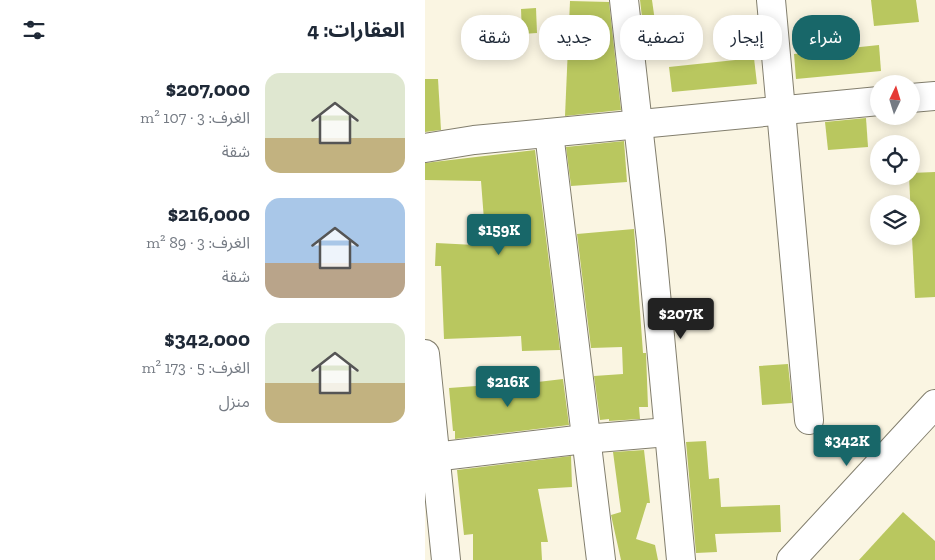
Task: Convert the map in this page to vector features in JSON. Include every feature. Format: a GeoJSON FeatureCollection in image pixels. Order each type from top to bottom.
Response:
{"type":"FeatureCollection","features":[{"type":"Feature","properties":{"kind":"street"},"geometry":{"type":"LineString","coordinates":[[624,0],[639,124],[681,560]]}},
{"type":"Feature","properties":{"kind":"street"},"geometry":{"type":"LineString","coordinates":[[771,0],[809,420]]}},
{"type":"Feature","properties":{"kind":"street"},"geometry":{"type":"LineString","coordinates":[[920,97],[935,96]]}},
{"type":"Feature","properties":{"kind":"street"},"geometry":{"type":"LineString","coordinates":[[425,148],[474,140],[870,102]]}},
{"type":"Feature","properties":{"kind":"street"},"geometry":{"type":"LineString","coordinates":[[549,133],[601,560]]}},
{"type":"Feature","properties":{"kind":"street"},"geometry":{"type":"LineString","coordinates":[[425,354],[430,458],[446,560]]}},
{"type":"Feature","properties":{"kind":"street"},"geometry":{"type":"LineString","coordinates":[[791,560],[935,404]]}},
{"type":"Feature","properties":{"kind":"street"},"geometry":{"type":"LineString","coordinates":[[430,458],[585,439],[668,432]]}},
{"type":"Feature","properties":{"kind":"building"},"geometry":{"type":"Polygon","coordinates":[[[640,0],[652,0],[654,15],[642,15],[640,0]]]}},
{"type":"Feature","properties":{"kind":"building"},"geometry":{"type":"Polygon","coordinates":[[[871,0],[916,0],[919,22],[874,26],[871,0]]]}},
{"type":"Feature","properties":{"kind":"building"},"geometry":{"type":"Polygon","coordinates":[[[570,1],[609,2],[621,110],[565,116],[567,60],[610,60],[610,15],[569,15],[570,1]]]}},
{"type":"Feature","properties":{"kind":"building"},"geometry":{"type":"Polygon","coordinates":[[[536,8],[537,33],[529,34],[529,15],[521,15],[521,9],[536,8]]]}},
{"type":"Feature","properties":{"kind":"building"},"geometry":{"type":"Polygon","coordinates":[[[879,45],[881,71],[796,79],[794,60],[860,60],[860,47],[879,45]]]}},
{"type":"Feature","properties":{"kind":"building"},"geometry":{"type":"Polygon","coordinates":[[[735,60],[754,60],[757,84],[672,92],[669,67],[735,60]]]}},
{"type":"Feature","properties":{"kind":"building"},"geometry":{"type":"Polygon","coordinates":[[[425,79],[438,79],[441,130],[425,132],[425,79]]]}},
{"type":"Feature","properties":{"kind":"building"},"geometry":{"type":"Polygon","coordinates":[[[866,118],[868,147],[828,150],[825,122],[866,118]]]}},
{"type":"Feature","properties":{"kind":"building"},"geometry":{"type":"Polygon","coordinates":[[[624,141],[627,182],[571,186],[566,147],[624,141]]]}},
{"type":"Feature","properties":{"kind":"building"},"geometry":{"type":"Polygon","coordinates":[[[535,150],[560,350],[522,351],[521,336],[444,339],[441,266],[435,266],[436,243],[475,245],[473,221],[484,220],[481,181],[425,180],[425,163],[535,150]]]}},
{"type":"Feature","properties":{"kind":"building"},"geometry":{"type":"Polygon","coordinates":[[[935,172],[935,297],[915,298],[912,245],[920,245],[920,195],[910,195],[909,185],[920,185],[920,173],[935,172]]]}},
{"type":"Feature","properties":{"kind":"building"},"geometry":{"type":"Polygon","coordinates":[[[634,229],[643,353],[646,353],[648,407],[639,407],[640,419],[600,420],[594,376],[623,374],[622,347],[591,348],[577,234],[634,229]]]}},
{"type":"Feature","properties":{"kind":"building"},"geometry":{"type":"Polygon","coordinates":[[[788,364],[792,403],[762,405],[759,366],[788,364]]]}},
{"type":"Feature","properties":{"kind":"building"},"geometry":{"type":"Polygon","coordinates":[[[563,379],[569,425],[455,439],[449,388],[504,384],[504,386],[563,379]]]}},
{"type":"Feature","properties":{"kind":"building"},"geometry":{"type":"Polygon","coordinates":[[[706,441],[709,479],[719,478],[721,507],[780,505],[781,532],[715,534],[717,552],[696,553],[686,442],[706,441]]]}},
{"type":"Feature","properties":{"kind":"building"},"geometry":{"type":"Polygon","coordinates":[[[644,450],[650,503],[647,503],[636,539],[655,545],[658,560],[621,560],[611,515],[621,512],[613,452],[644,450]]]}},
{"type":"Feature","properties":{"kind":"building"},"geometry":{"type":"Polygon","coordinates":[[[571,456],[572,487],[538,489],[548,542],[541,542],[542,560],[473,560],[473,534],[464,535],[457,470],[571,456]]]}},
{"type":"Feature","properties":{"kind":"building"},"geometry":{"type":"Polygon","coordinates":[[[903,512],[935,541],[935,560],[859,560],[903,512]]]}}]}
